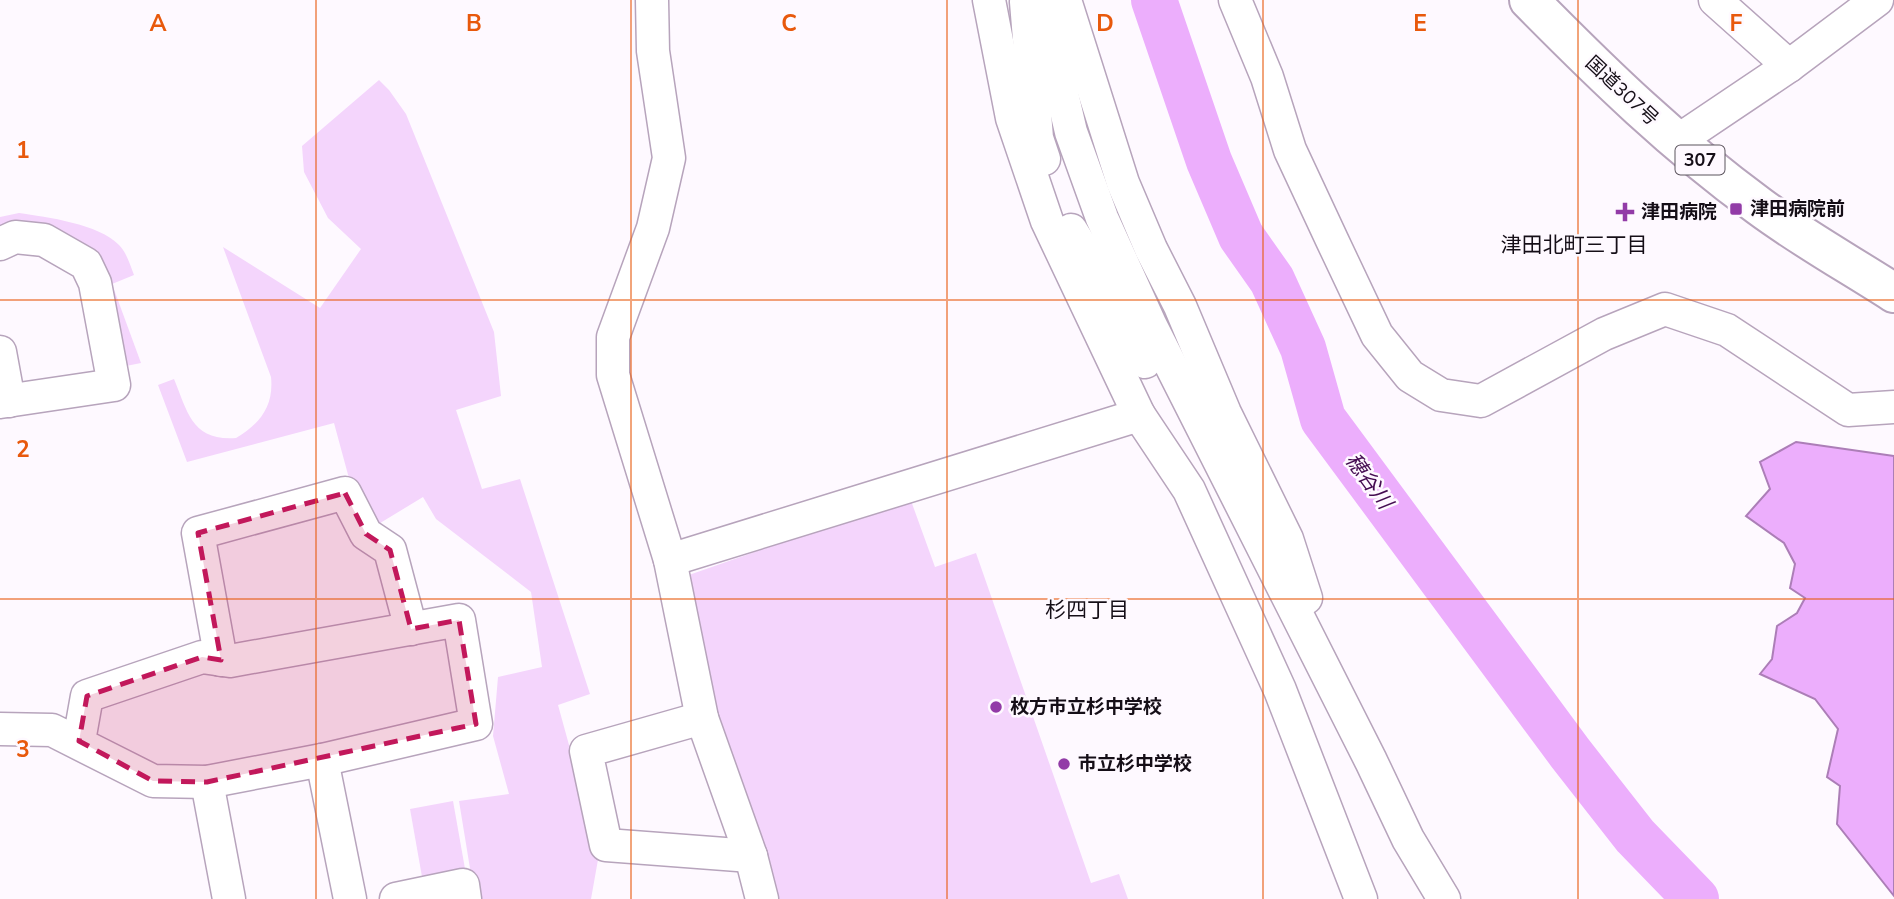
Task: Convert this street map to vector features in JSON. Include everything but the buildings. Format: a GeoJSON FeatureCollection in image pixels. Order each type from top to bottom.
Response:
{"type":"FeatureCollection","features":[{"type":"Feature","properties":{"kind":"highway","name":"国道307号"},"geometry":{"type":"LineString","coordinates":[[1529,0],[1607,79],[1676,142],[1761,208],[1894,293]]}},
{"type":"Feature","properties":{"kind":"street"},"geometry":{"type":"LineString","coordinates":[[652,0],[653,51],[669,158],[653,228],[613,337],[613,375],[670,560],[702,718],[751,856],[762,899]]}},
{"type":"Feature","properties":{"kind":"street"},"geometry":{"type":"LineString","coordinates":[[989,0],[1012,118],[1043,210],[1139,415],[1189,490],[1280,690],[1361,899]]}},
{"type":"Feature","properties":{"kind":"street"},"geometry":{"type":"LineString","coordinates":[[1026,0],[1037,138],[1074,238],[1120,312],[1248,565],[1340,699]]}},
{"type":"Feature","properties":{"kind":"street"},"geometry":{"type":"LineString","coordinates":[[1047,0],[1048,33],[1071,132],[1102,218],[1151,326],[1408,839],[1444,899]]}},
{"type":"Feature","properties":{"kind":"street"},"geometry":{"type":"LineString","coordinates":[[1065,0],[1123,183],[1151,249],[1180,306],[1225,413],[1287,539],[1340,699]]}},
{"type":"Feature","properties":{"kind":"street"},"geometry":{"type":"LineString","coordinates":[[1235,0],[1267,77],[1290,150],[1377,335],[1410,376],[1441,395],[1480,401],[1604,334],[1665,309],[1727,330],[1849,410],[1894,408]]}},
{"type":"Feature","properties":{"kind":"street"},"geometry":{"type":"LineString","coordinates":[[1715,0],[1789,66]]}},
{"type":"Feature","properties":{"kind":"street"},"geometry":{"type":"LineString","coordinates":[[1676,142],[1789,66],[1877,0]]}},
{"type":"Feature","properties":{"kind":"street"},"geometry":{"type":"LineString","coordinates":[[0,244],[15,237],[44,240],[86,264],[95,283],[114,385],[5,401],[0,352]]}},
{"type":"Feature","properties":{"kind":"street"},"geometry":{"type":"LineString","coordinates":[[670,560],[1139,415]]}},
{"type":"Feature","properties":{"kind":"street"},"geometry":{"type":"LineString","coordinates":[[221,660],[198,533],[345,493],[366,534],[390,550],[411,629]]}},
{"type":"Feature","properties":{"kind":"street"},"geometry":{"type":"LineString","coordinates":[[0,729],[52,730],[79,741],[153,781],[207,782],[322,760],[476,724],[459,620],[230,661],[202,657],[87,696],[79,741]]}},
{"type":"Feature","properties":{"kind":"street"},"geometry":{"type":"LineString","coordinates":[[702,718],[586,751],[606,845],[751,856]]}},
{"type":"Feature","properties":{"kind":"street"},"geometry":{"type":"LineString","coordinates":[[322,760],[350,899]]}},
{"type":"Feature","properties":{"kind":"street"},"geometry":{"type":"LineString","coordinates":[[207,782],[229,899]]}},
{"type":"Feature","properties":{"kind":"street"},"geometry":{"type":"LineString","coordinates":[[397,899],[463,886],[465,899]]}},
{"type":"Feature","properties":{"kind":"highlighted area"},"geometry":{"type":"Polygon","coordinates":[[[345,493],[366,534],[390,550],[411,629],[459,620],[476,724],[207,782],[153,781],[79,741],[87,696],[202,657],[221,660],[198,533],[345,493]]]}},
{"type":"Feature","properties":{"kind":"shaded area"},"geometry":{"type":"Polygon","coordinates":[[[379,80],[406,114],[494,332],[501,396],[456,410],[482,489],[520,479],[590,694],[558,705],[599,854],[591,899],[475,899],[459,801],[509,794],[493,736],[498,677],[542,667],[531,592],[436,519],[423,497],[372,528],[350,482],[334,423],[187,462],[158,385],[174,379],[194,422],[201,430],[221,438],[236,438],[252,427],[264,413],[270,397],[271,377],[223,247],[320,308],[361,249],[328,218],[304,172],[302,146],[379,80]]]}},
{"type":"Feature","properties":{"kind":"shaded area"},"geometry":{"type":"Polygon","coordinates":[[[19,213],[58,219],[86,227],[110,238],[122,248],[134,275],[112,284],[141,363],[121,367],[105,284],[0,234],[0,217],[19,213]]]}},
{"type":"Feature","properties":{"kind":"shaded area"},"geometry":{"type":"Polygon","coordinates":[[[1796,442],[1894,456],[1894,896],[1837,824],[1840,786],[1827,777],[1838,729],[1815,699],[1760,674],[1772,659],[1777,626],[1797,613],[1805,598],[1790,588],[1795,564],[1784,543],[1746,516],[1770,489],[1760,462],[1796,442]]]}},
{"type":"Feature","properties":{"kind":"shaded area"},"geometry":{"type":"Polygon","coordinates":[[[910,498],[935,567],[976,553],[1091,883],[1119,874],[1128,899],[774,899],[711,700],[686,576],[910,498]]]}},
{"type":"Feature","properties":{"kind":"shaded area"},"geometry":{"type":"Polygon","coordinates":[[[453,801],[467,880],[424,888],[410,809],[453,801]]]}},
{"type":"Feature","properties":{"kind":"waterway","name":"穂谷川"},"geometry":{"type":"LineString","coordinates":[[1154,0],[1209,161],[1241,236],[1272,280],[1303,348],[1323,419],[1570,753],[1635,836],[1696,899]]}},
{"type":"Feature","properties":{"kind":"place","name":"津田病院前"},"geometry":{"type":"Point","coordinates":[1736,209]}},
{"type":"Feature","properties":{"kind":"place","name":"津田病院"},"geometry":{"type":"Point","coordinates":[1625,212]}},
{"type":"Feature","properties":{"kind":"place","name":"枚方市立杉中学校"},"geometry":{"type":"Point","coordinates":[996,707]}},
{"type":"Feature","properties":{"kind":"place","name":"市立杉中学校"},"geometry":{"type":"Point","coordinates":[1064,764]}},
{"type":"Feature","properties":{"kind":"district","name":"津田北町三丁目"},"geometry":{"type":"Point","coordinates":[1574,245]}},
{"type":"Feature","properties":{"kind":"district","name":"杉四丁目"},"geometry":{"type":"Point","coordinates":[1087,610]}}]}
